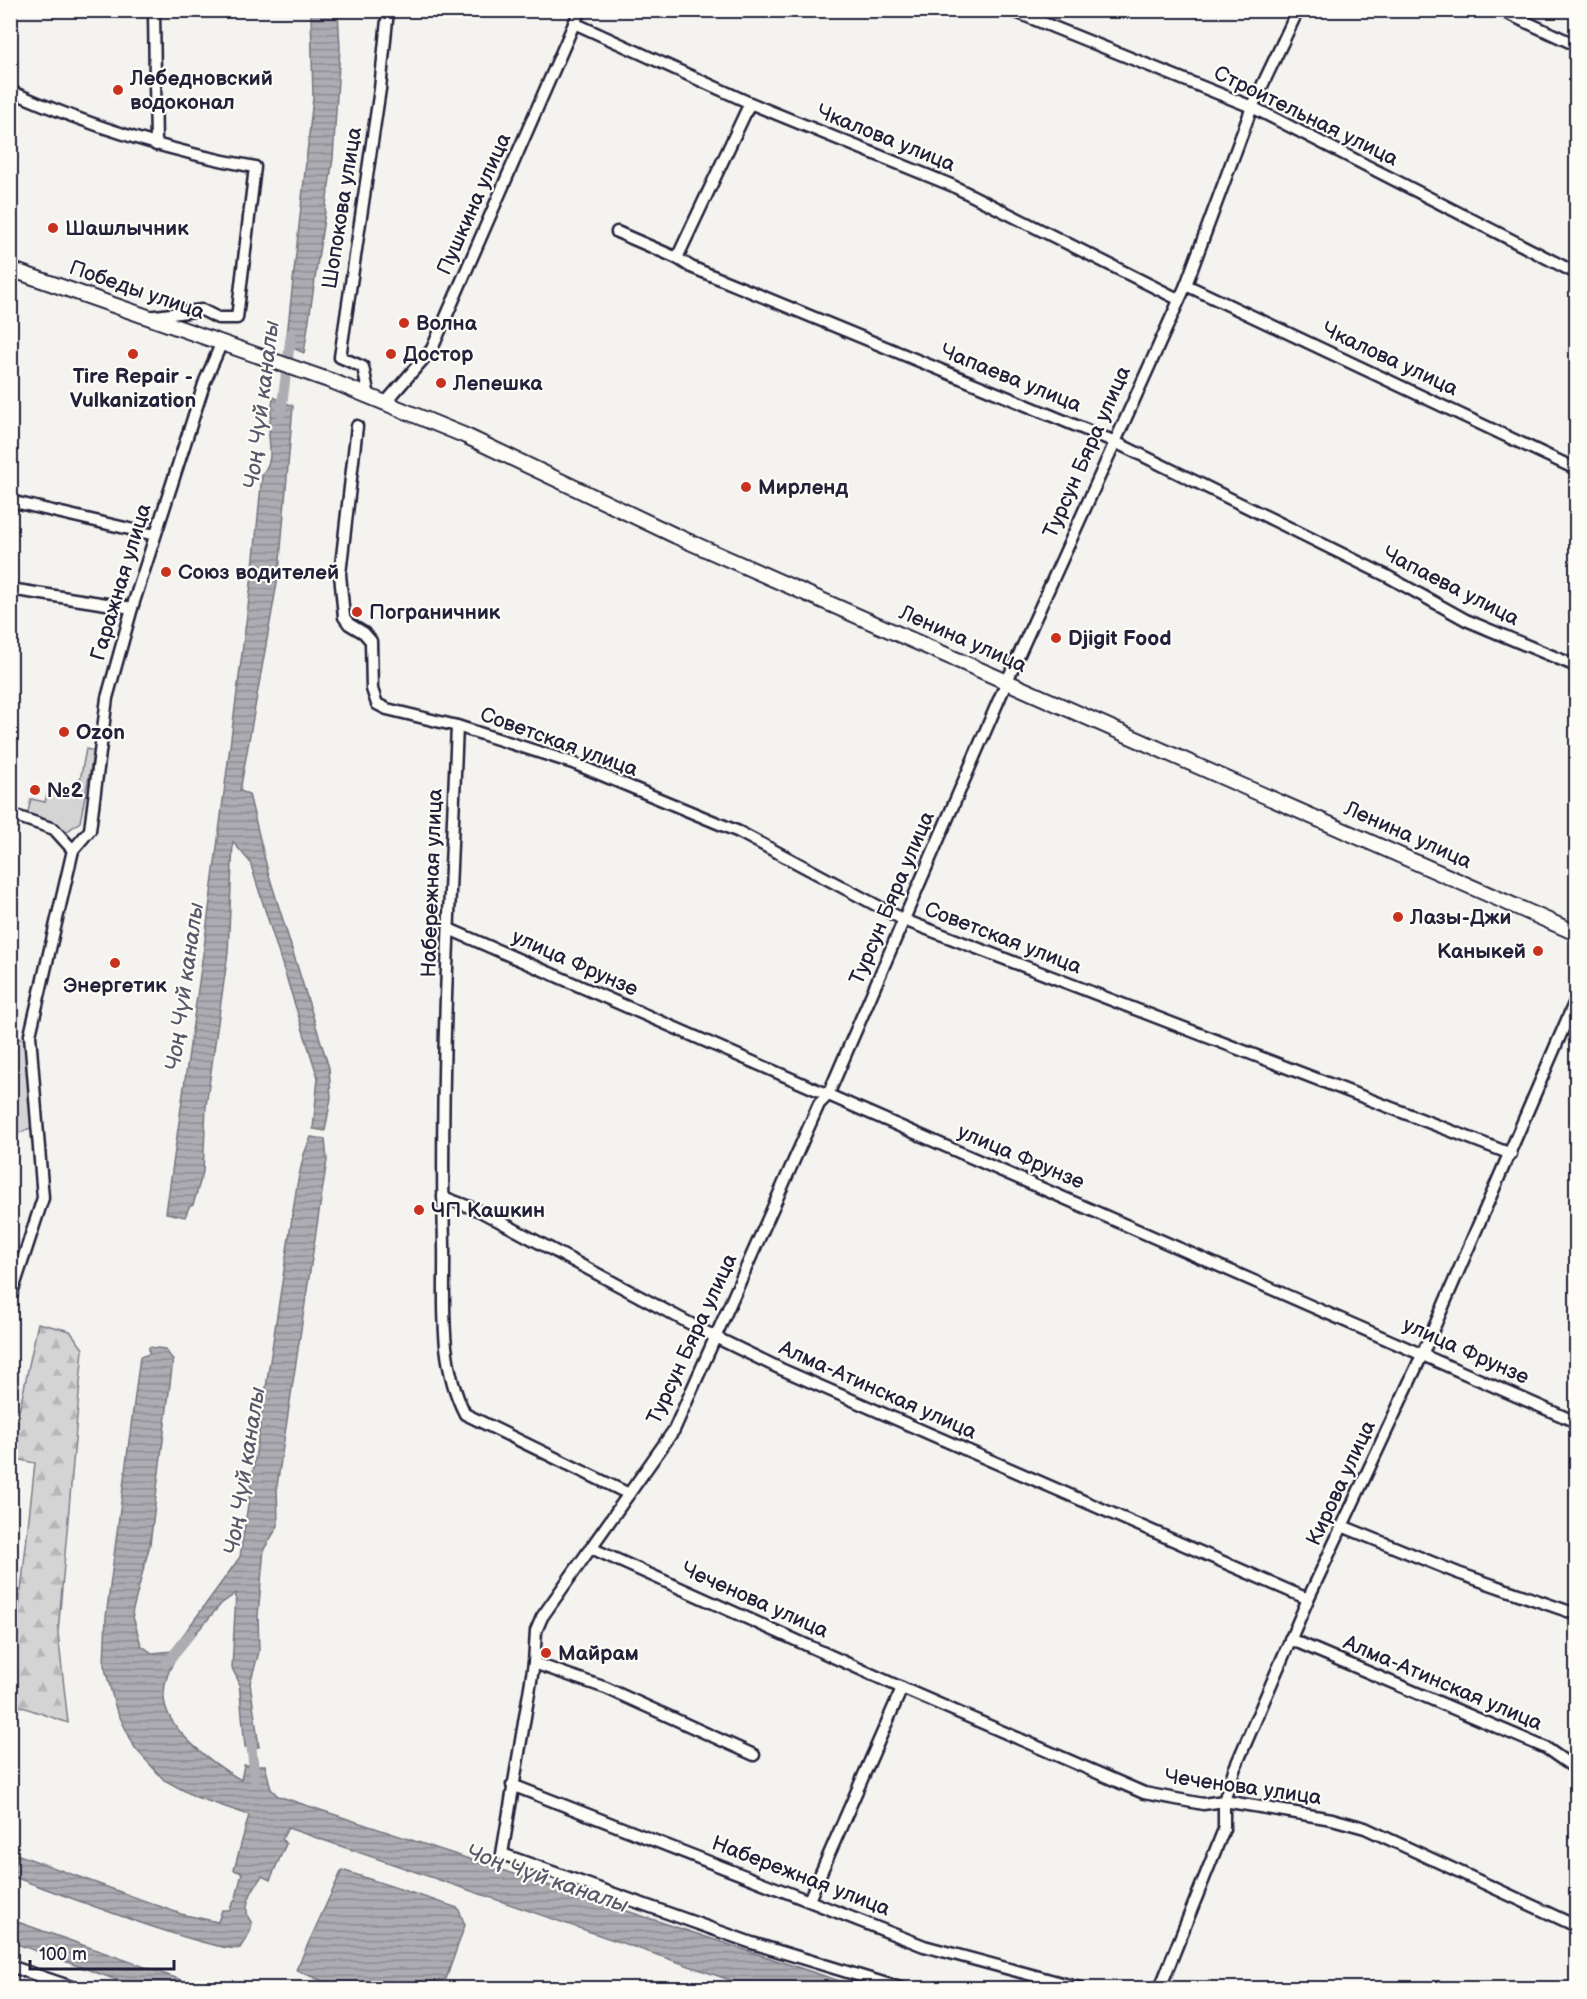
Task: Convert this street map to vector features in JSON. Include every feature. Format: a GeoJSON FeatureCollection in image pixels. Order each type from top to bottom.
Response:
{"type":"FeatureCollection","features":[{"type":"Feature","properties":{"kind":"main road","name":"Победы улица"},"geometry":{"type":"LineString","coordinates":[[10,269],[334,382]]}},
{"type":"Feature","properties":{"kind":"main road","name":"Ленина улица"},"geometry":{"type":"LineString","coordinates":[[334,382],[466,436],[676,536],[1576,933]]}},
{"type":"Feature","properties":{"kind":"street","name":"Шопокова улица"},"geometry":{"type":"LineString","coordinates":[[369,396],[363,367],[340,357],[380,88],[388,10]]}},
{"type":"Feature","properties":{"kind":"street","name":"Пушкина улица"},"geometry":{"type":"LineString","coordinates":[[386,402],[432,349],[580,10]]}},
{"type":"Feature","properties":{"kind":"street","name":"Строительная улица"},"geometry":{"type":"LineString","coordinates":[[1011,10],[1252,107],[1576,273]]}},
{"type":"Feature","properties":{"kind":"street","name":"Турсун Бяра улица"},"geometry":{"type":"LineString","coordinates":[[900,1989],[752,1942],[502,1854],[534,1663],[536,1631],[542,1617],[674,1430],[717,1338],[819,1104],[828,1095],[1113,441],[1186,285],[1252,107],[1298,10]]}},
{"type":"Feature","properties":{"kind":"street"},"geometry":{"type":"LineString","coordinates":[[1500,10],[1576,45]]}},
{"type":"Feature","properties":{"kind":"street"},"geometry":{"type":"LineString","coordinates":[[154,13],[156,145]]}},
{"type":"Feature","properties":{"kind":"street","name":"Чкалова улица"},"geometry":{"type":"LineString","coordinates":[[574,23],[750,103],[951,185],[1178,299]]}},
{"type":"Feature","properties":{"kind":"street"},"geometry":{"type":"LineString","coordinates":[[10,92],[111,131],[156,145],[191,155],[255,167],[237,318],[218,318],[202,310],[148,317]]}},
{"type":"Feature","properties":{"kind":"street"},"geometry":{"type":"LineString","coordinates":[[677,258],[750,103]]}},
{"type":"Feature","properties":{"kind":"street","name":"Чапаева улица"},"geometry":{"type":"LineString","coordinates":[[616,232],[677,258],[691,267],[1113,441],[1387,576],[1466,620],[1576,666]]}},
{"type":"Feature","properties":{"kind":"street","name":"Чкалова улица"},"geometry":{"type":"LineString","coordinates":[[1186,285],[1576,469]]}},
{"type":"Feature","properties":{"kind":"street","name":"Гаражная улица"},"geometry":{"type":"LineString","coordinates":[[74,850],[90,830],[107,698],[132,608],[205,381],[222,342]]}},
{"type":"Feature","properties":{"kind":"street"},"geometry":{"type":"LineString","coordinates":[[357,426],[340,574],[344,616],[349,624],[364,633],[371,641],[372,689],[377,704],[387,709],[457,726]]}},
{"type":"Feature","properties":{"kind":"street"},"geometry":{"type":"LineString","coordinates":[[10,501],[155,535]]}},
{"type":"Feature","properties":{"kind":"street"},"geometry":{"type":"LineString","coordinates":[[10,589],[132,608]]}},
{"type":"Feature","properties":{"kind":"street","name":"Советская улица"},"geometry":{"type":"LineString","coordinates":[[457,726],[573,763],[739,832],[904,920],[1511,1154]]}},
{"type":"Feature","properties":{"kind":"street","name":"Набережная улица"},"geometry":{"type":"LineString","coordinates":[[457,726],[449,929],[443,1197],[447,1364],[455,1395],[465,1414],[629,1494]]}},
{"type":"Feature","properties":{"kind":"street"},"geometry":{"type":"LineString","coordinates":[[10,814],[54,829],[74,850],[30,1035],[44,1198],[10,1299]]}},
{"type":"Feature","properties":{"kind":"street","name":"улица Фрунзе"},"geometry":{"type":"LineString","coordinates":[[449,929],[1423,1353],[1576,1422]]}},
{"type":"Feature","properties":{"kind":"street","name":"Кирова улица"},"geometry":{"type":"LineString","coordinates":[[1160,1989],[1224,1830],[1226,1816],[1224,1801],[1234,1770],[1308,1599],[1423,1353],[1511,1154],[1576,999]]}},
{"type":"Feature","properties":{"kind":"street","name":"Алма-Атинская улица"},"geometry":{"type":"LineString","coordinates":[[443,1197],[480,1210],[717,1338],[781,1369],[1308,1599]]}},
{"type":"Feature","properties":{"kind":"street"},"geometry":{"type":"LineString","coordinates":[[1342,1526],[1458,1573],[1576,1614]]}},
{"type":"Feature","properties":{"kind":"street","name":"Чеченова улица"},"geometry":{"type":"LineString","coordinates":[[591,1548],[902,1688],[1144,1793],[1203,1804],[1224,1801],[1332,1819],[1365,1828],[1576,1926]]}},
{"type":"Feature","properties":{"kind":"street","name":"Алма-Атинская улица"},"geometry":{"type":"LineString","coordinates":[[1290,1640],[1546,1748],[1576,1769]]}},
{"type":"Feature","properties":{"kind":"street"},"geometry":{"type":"LineString","coordinates":[[534,1663],[606,1688],[754,1755]]}},
{"type":"Feature","properties":{"kind":"street"},"geometry":{"type":"LineString","coordinates":[[809,1900],[902,1688]]}},
{"type":"Feature","properties":{"kind":"street","name":"Набережная улица"},"geometry":{"type":"LineString","coordinates":[[512,1785],[924,1946],[1080,1989]]}},
{"type":"Feature","properties":{"kind":"street"},"geometry":{"type":"LineString","coordinates":[[10,1966],[75,1989]]}},
{"type":"Feature","properties":{"kind":"green space"},"geometry":{"type":"Polygon","coordinates":[[[86,749],[94,751],[80,822],[66,832],[47,821],[27,816],[31,799],[45,802],[48,791],[77,797],[86,749]]]}},
{"type":"Feature","properties":{"kind":"green space"},"geometry":{"type":"Polygon","coordinates":[[[11,1037],[26,1040],[33,1127],[14,1135],[11,1134],[11,1037]]]}},
{"type":"Feature","properties":{"kind":"green space"},"geometry":{"type":"Polygon","coordinates":[[[38,1323],[70,1331],[83,1349],[58,1633],[68,1723],[11,1703],[11,1664],[35,1463],[11,1458],[11,1449],[38,1323]]]}},
{"type":"Feature","properties":{"kind":"shaded area"},"geometry":{"type":"Polygon","coordinates":[[[311,11],[338,11],[340,48],[333,158],[304,353],[286,345],[313,98],[311,11]]]}},
{"type":"Feature","properties":{"kind":"shaded area"},"geometry":{"type":"Polygon","coordinates":[[[273,397],[293,406],[279,572],[240,791],[249,794],[268,872],[329,1068],[331,1098],[325,1131],[313,1129],[318,1078],[250,862],[233,842],[228,953],[206,1106],[203,1172],[193,1205],[189,1207],[185,1217],[166,1213],[205,940],[253,568],[262,475],[270,456],[269,430],[273,397]]]}},
{"type":"Feature","properties":{"kind":"shaded area"},"geometry":{"type":"Polygon","coordinates":[[[311,1137],[325,1139],[327,1160],[277,1486],[278,1526],[264,1549],[258,1615],[259,1652],[250,1683],[259,1747],[245,1747],[239,1682],[232,1668],[236,1593],[221,1604],[184,1647],[178,1642],[240,1557],[297,1185],[304,1154],[311,1137]]]}},
{"type":"Feature","properties":{"kind":"shaded area"},"geometry":{"type":"Polygon","coordinates":[[[149,1347],[165,1349],[173,1360],[150,1544],[132,1613],[141,1645],[152,1653],[173,1651],[177,1654],[165,1683],[166,1707],[172,1720],[192,1744],[241,1780],[244,1765],[265,1765],[271,1789],[278,1796],[861,1988],[753,1988],[288,1828],[282,1839],[286,1844],[270,1880],[262,1876],[249,1899],[247,1911],[252,1923],[250,1932],[240,1948],[225,1947],[166,1931],[11,1876],[11,1852],[181,1914],[218,1922],[222,1910],[229,1910],[236,1898],[242,1873],[234,1870],[249,1815],[196,1797],[164,1780],[135,1748],[116,1709],[104,1665],[106,1617],[140,1357],[149,1354],[149,1347]]]}},
{"type":"Feature","properties":{"kind":"shaded area"},"geometry":{"type":"Polygon","coordinates":[[[342,1870],[458,1908],[465,1925],[446,1979],[401,1988],[339,1988],[296,1970],[342,1870]]]}},
{"type":"Feature","properties":{"kind":"shaded area"},"geometry":{"type":"Polygon","coordinates":[[[10,1920],[204,1988],[139,1988],[11,1942],[10,1920]]]}},
{"type":"Feature","properties":{"kind":"waterway","name":"Чоң Чүй каналы"},"geometry":{"type":"LineString","coordinates":[[281,413],[291,334]]}},
{"type":"Feature","properties":{"kind":"waterway"},"geometry":{"type":"LineString","coordinates":[[166,1664],[190,1634]]}},
{"type":"Feature","properties":{"kind":"waterway","name":"Чоң Чүй каналы"},"geometry":{"type":"LineString","coordinates":[[250,1734],[255,1779]]}},
{"type":"Feature","properties":{"kind":"place","name":"Лебедновский водоконал"},"geometry":{"type":"Point","coordinates":[118,90]}},
{"type":"Feature","properties":{"kind":"place","name":"Шашлычник"},"geometry":{"type":"Point","coordinates":[53,228]}},
{"type":"Feature","properties":{"kind":"place","name":"Волна"},"geometry":{"type":"Point","coordinates":[404,323]}},
{"type":"Feature","properties":{"kind":"place","name":"Tire Repair - Vulkanization"},"geometry":{"type":"Point","coordinates":[133,354]}},
{"type":"Feature","properties":{"kind":"place","name":"Достор"},"geometry":{"type":"Point","coordinates":[391,354]}},
{"type":"Feature","properties":{"kind":"place","name":"Лепешка"},"geometry":{"type":"Point","coordinates":[441,383]}},
{"type":"Feature","properties":{"kind":"place","name":"Мирленд"},"geometry":{"type":"Point","coordinates":[746,487]}},
{"type":"Feature","properties":{"kind":"place","name":"Союз водителей"},"geometry":{"type":"Point","coordinates":[166,572]}},
{"type":"Feature","properties":{"kind":"place","name":"Пограничник"},"geometry":{"type":"Point","coordinates":[357,612]}},
{"type":"Feature","properties":{"kind":"place","name":"Djigit Food"},"geometry":{"type":"Point","coordinates":[1056,638]}},
{"type":"Feature","properties":{"kind":"place","name":"Ozon"},"geometry":{"type":"Point","coordinates":[64,732]}},
{"type":"Feature","properties":{"kind":"place","name":"№2"},"geometry":{"type":"Point","coordinates":[35,790]}},
{"type":"Feature","properties":{"kind":"place","name":"Лазы-Джи"},"geometry":{"type":"Point","coordinates":[1398,917]}},
{"type":"Feature","properties":{"kind":"place","name":"Каныкей"},"geometry":{"type":"Point","coordinates":[1538,951]}},
{"type":"Feature","properties":{"kind":"place","name":"Энергетик"},"geometry":{"type":"Point","coordinates":[115,963]}},
{"type":"Feature","properties":{"kind":"place","name":"ЧП Кашкин"},"geometry":{"type":"Point","coordinates":[419,1210]}},
{"type":"Feature","properties":{"kind":"place","name":"Майрам"},"geometry":{"type":"Point","coordinates":[546,1653]}}]}
